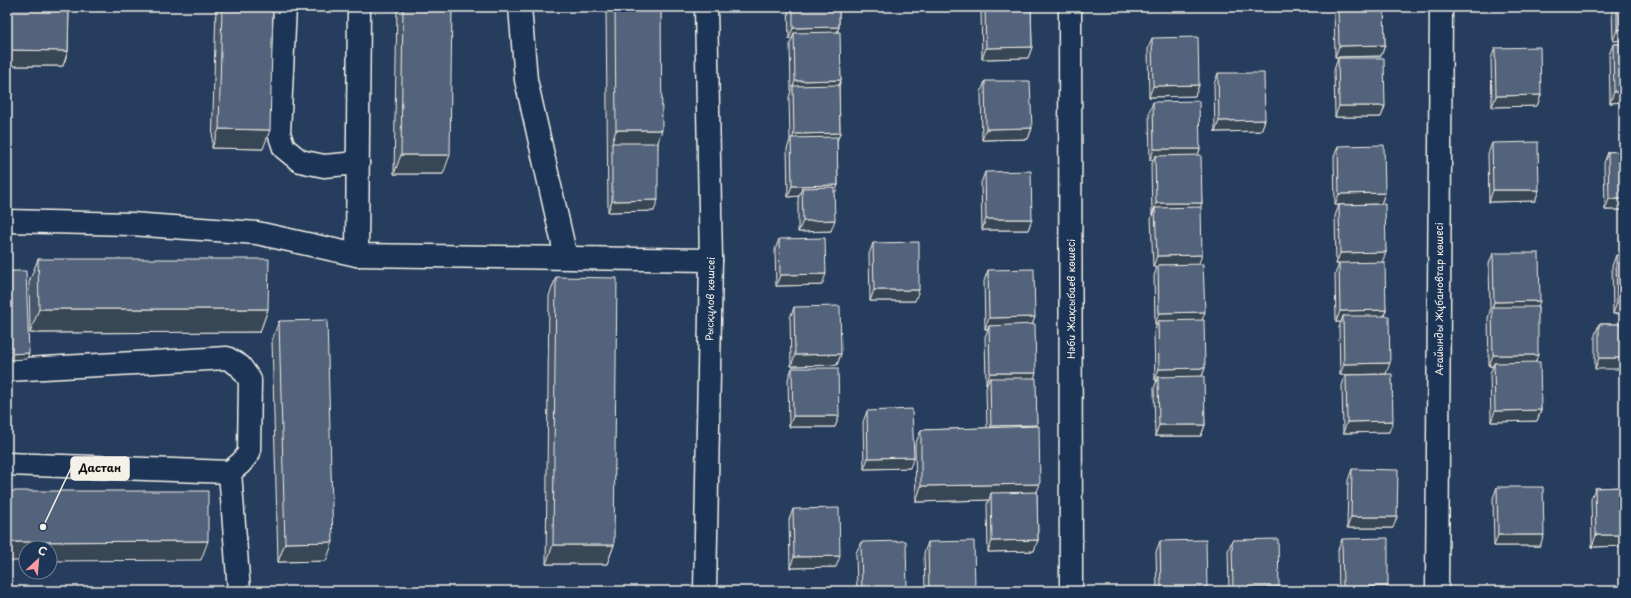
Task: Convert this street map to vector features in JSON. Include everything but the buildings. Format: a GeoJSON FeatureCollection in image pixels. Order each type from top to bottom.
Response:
{"type":"FeatureCollection","features":[{"type":"Feature","properties":{"kind":"street"},"geometry":{"type":"LineString","coordinates":[[285,7],[279,133],[284,148],[300,161],[324,166],[358,163]]}},
{"type":"Feature","properties":{"kind":"street"},"geometry":{"type":"LineString","coordinates":[[357,255],[359,7]]}},
{"type":"Feature","properties":{"kind":"street"},"geometry":{"type":"LineString","coordinates":[[520,7],[526,80],[566,257]]}},
{"type":"Feature","properties":{"kind":"street","name":"Рысқұлов көшсеі"},"geometry":{"type":"LineString","coordinates":[[706,7],[710,260],[706,591]]}},
{"type":"Feature","properties":{"kind":"street","name":"Нәби Жақсыбаев көшесі"},"geometry":{"type":"LineString","coordinates":[[1070,7],[1072,591]]}},
{"type":"Feature","properties":{"kind":"street","name":"Ағайынды Жұбановтар көшесі"},"geometry":{"type":"LineString","coordinates":[[1437,591],[1441,7]]}},
{"type":"Feature","properties":{"kind":"street"},"geometry":{"type":"LineString","coordinates":[[7,221],[131,224],[257,232],[357,255],[710,260]]}},
{"type":"Feature","properties":{"kind":"street"},"geometry":{"type":"LineString","coordinates":[[7,370],[227,358],[240,366],[250,380],[249,453],[241,463],[230,472],[7,464]]}},
{"type":"Feature","properties":{"kind":"street"},"geometry":{"type":"LineString","coordinates":[[230,472],[239,591]]}},
{"type":"Feature","properties":{"kind":"place","name":"Дастан"},"geometry":{"type":"Point","coordinates":[43,527]}}]}
